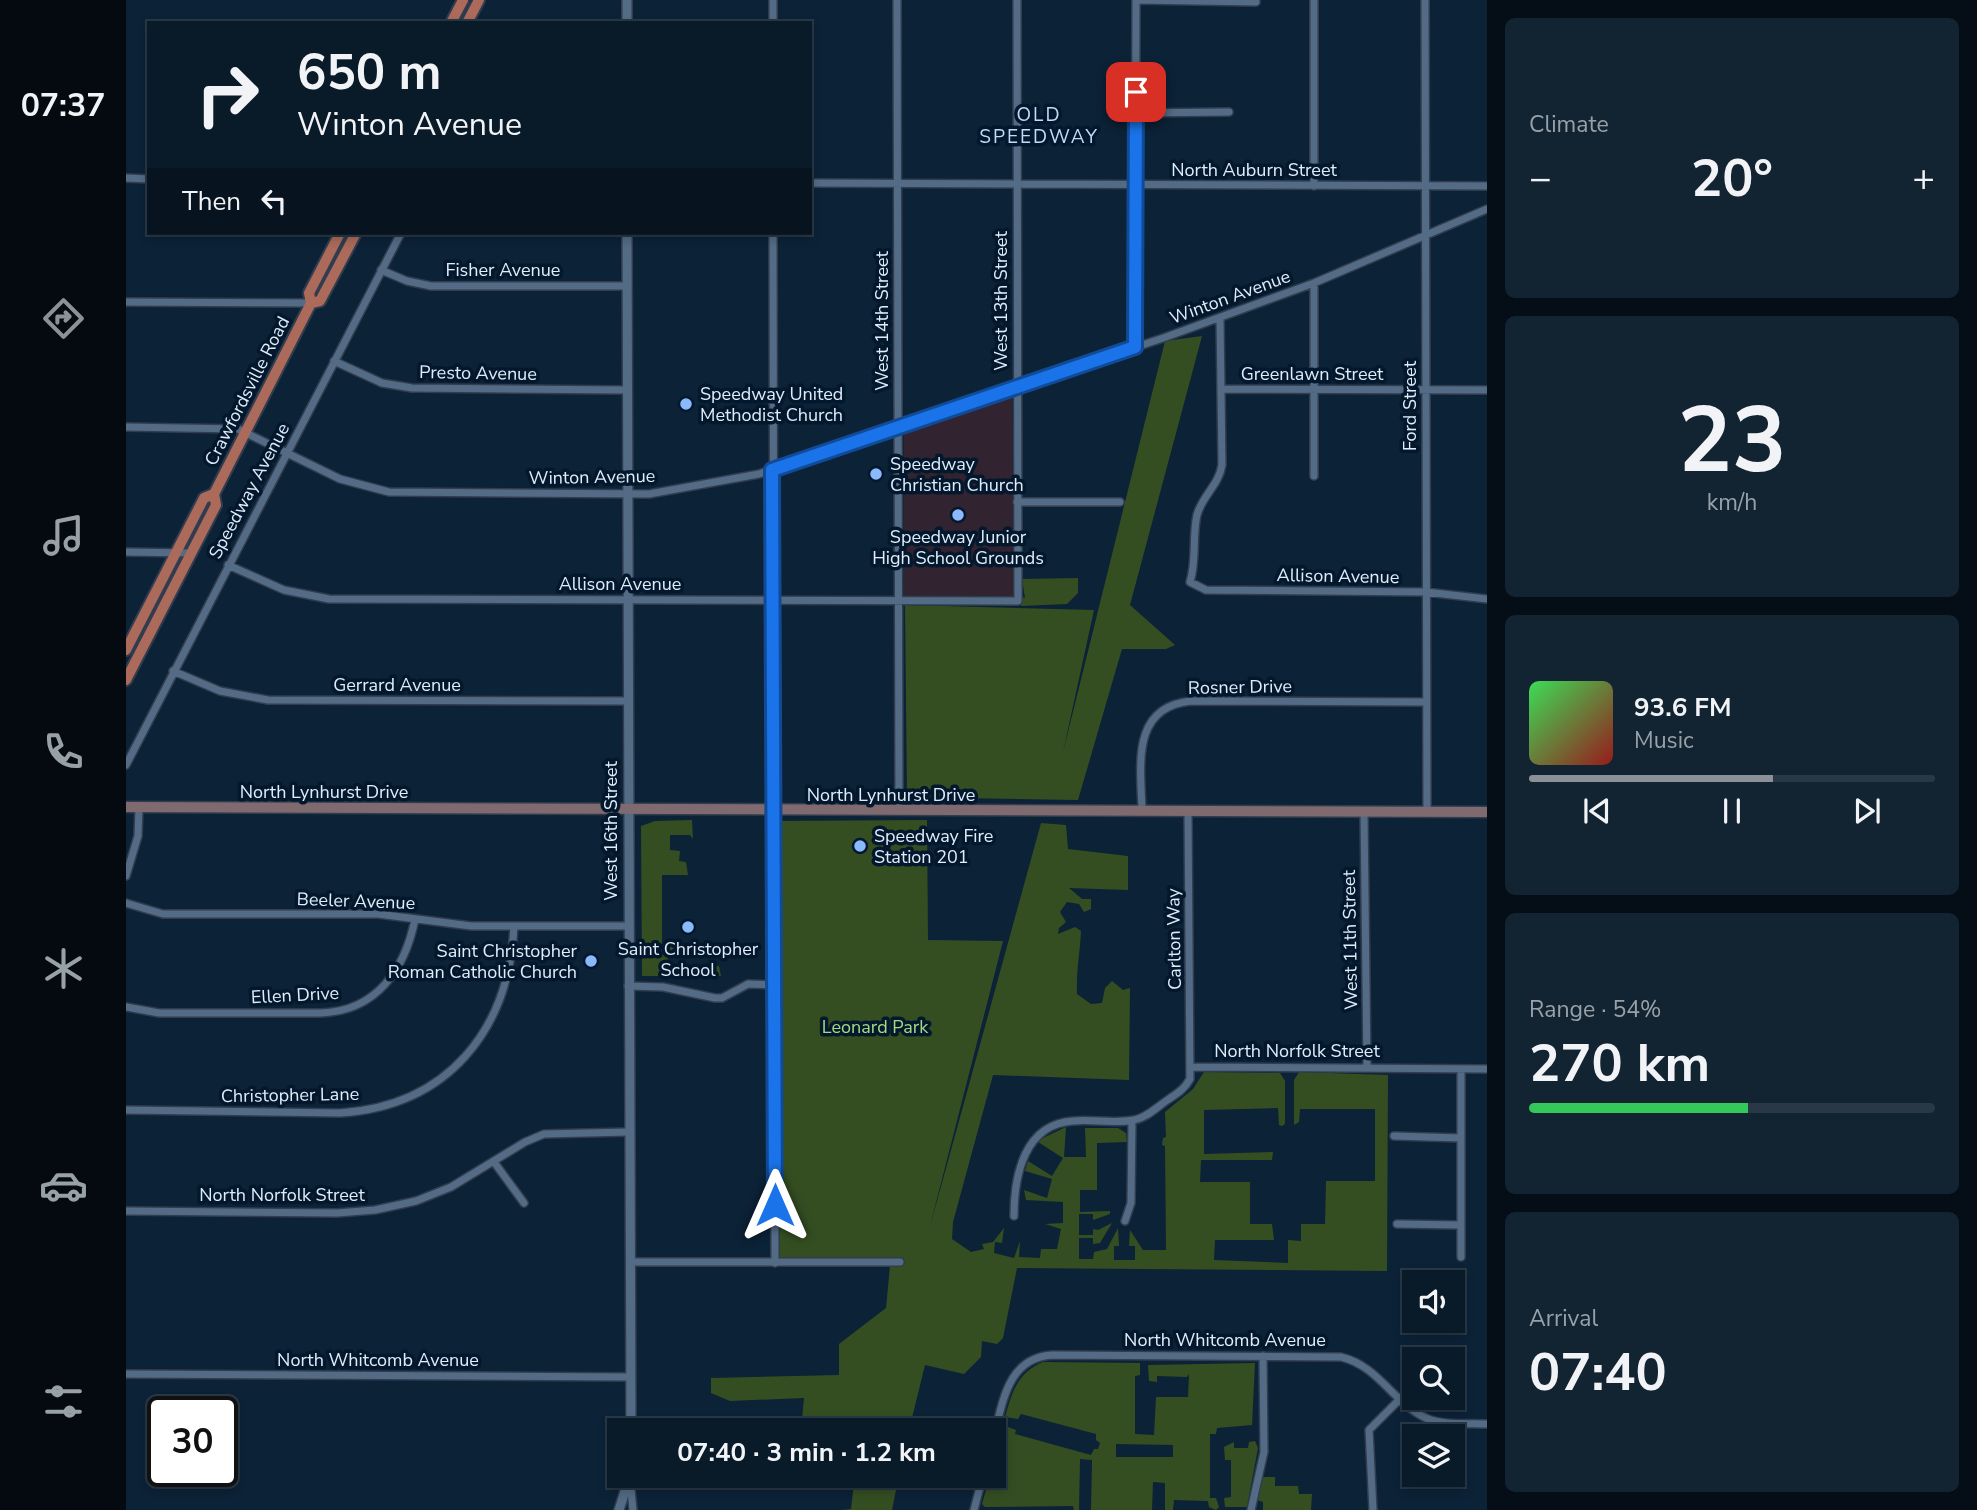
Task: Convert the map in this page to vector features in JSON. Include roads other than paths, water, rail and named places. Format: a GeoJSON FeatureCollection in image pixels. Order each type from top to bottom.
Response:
{"type":"FeatureCollection","features":[{"type":"Feature","properties":{"kind":"main road"},"geometry":{"type":"LineString","coordinates":[[452,21],[463,0]]}},
{"type":"Feature","properties":{"kind":"main road"},"geometry":{"type":"LineString","coordinates":[[468,21],[479,0]]}},
{"type":"Feature","properties":{"kind":"main road","name":"Crawfordsville Road"},"geometry":{"type":"LineString","coordinates":[[127,678],[216,505],[214,494],[311,303],[309,293],[339,235]]}},
{"type":"Feature","properties":{"kind":"main road","name":"Crawfordsville Road"},"geometry":{"type":"LineString","coordinates":[[311,303],[320,301],[355,235]]}},
{"type":"Feature","properties":{"kind":"main road","name":"Crawfordsville Road"},"geometry":{"type":"LineString","coordinates":[[126,650],[204,498],[214,494]]}},
{"type":"Feature","properties":{"kind":"main road","name":"North Lynhurst Drive"},"geometry":{"type":"LineString","coordinates":[[126,807],[1487,812]]}},
{"type":"Feature","properties":{"kind":"street"},"geometry":{"type":"LineString","coordinates":[[627,0],[627,21]]}},
{"type":"Feature","properties":{"kind":"street"},"geometry":{"type":"LineString","coordinates":[[772,0],[773,21]]}},
{"type":"Feature","properties":{"kind":"street","name":"West 14th Street"},"geometry":{"type":"LineString","coordinates":[[897,0],[899,811]]}},
{"type":"Feature","properties":{"kind":"street","name":"West 13th Street"},"geometry":{"type":"LineString","coordinates":[[1017,0],[1018,601]]}},
{"type":"Feature","properties":{"kind":"street"},"geometry":{"type":"LineString","coordinates":[[1135,347],[1136,0],[1256,2]]}},
{"type":"Feature","properties":{"kind":"street"},"geometry":{"type":"LineString","coordinates":[[1314,0],[1314,186]]}},
{"type":"Feature","properties":{"kind":"street","name":"Ford Street"},"geometry":{"type":"LineString","coordinates":[[1425,0],[1427,812]]}},
{"type":"Feature","properties":{"kind":"street"},"geometry":{"type":"LineString","coordinates":[[1136,113],[1229,112]]}},
{"type":"Feature","properties":{"kind":"street"},"geometry":{"type":"LineString","coordinates":[[126,178],[147,179]]}},
{"type":"Feature","properties":{"kind":"street","name":"North Auburn Street"},"geometry":{"type":"LineString","coordinates":[[812,183],[1487,186]]}},
{"type":"Feature","properties":{"kind":"street","name":"Winton Avenue"},"geometry":{"type":"LineString","coordinates":[[246,432],[346,481],[389,492],[649,494],[772,470],[898,428],[1220,318],[1314,283],[1487,209]]}},
{"type":"Feature","properties":{"kind":"street","name":"Speedway Avenue"},"geometry":{"type":"LineString","coordinates":[[126,765],[400,235]]}},
{"type":"Feature","properties":{"kind":"street","name":"West 16th Street"},"geometry":{"type":"LineString","coordinates":[[626,235],[626,810],[631,1418]]}},
{"type":"Feature","properties":{"kind":"street"},"geometry":{"type":"LineString","coordinates":[[773,235],[775,1263]]}},
{"type":"Feature","properties":{"kind":"street","name":"Fisher Avenue"},"geometry":{"type":"LineString","coordinates":[[382,270],[407,281],[431,286],[626,286]]}},
{"type":"Feature","properties":{"kind":"street"},"geometry":{"type":"LineString","coordinates":[[1314,283],[1314,476]]}},
{"type":"Feature","properties":{"kind":"street"},"geometry":{"type":"LineString","coordinates":[[126,302],[311,303]]}},
{"type":"Feature","properties":{"kind":"street"},"geometry":{"type":"LineString","coordinates":[[1220,318],[1221,389]]}},
{"type":"Feature","properties":{"kind":"street","name":"Presto Avenue"},"geometry":{"type":"LineString","coordinates":[[334,361],[382,383],[412,388],[626,390]]}},
{"type":"Feature","properties":{"kind":"street","name":"Greenlawn Street"},"geometry":{"type":"LineString","coordinates":[[1221,389],[1487,390]]}},
{"type":"Feature","properties":{"kind":"street","name":"Allison Avenue"},"geometry":{"type":"LineString","coordinates":[[1221,389],[1221,470],[1197,514],[1196,562],[1190,582],[1206,590],[1426,592],[1487,599]]}},
{"type":"Feature","properties":{"kind":"street"},"geometry":{"type":"LineString","coordinates":[[126,427],[218,427],[246,432]]}},
{"type":"Feature","properties":{"kind":"street"},"geometry":{"type":"LineString","coordinates":[[1017,502],[1120,502]]}},
{"type":"Feature","properties":{"kind":"street"},"geometry":{"type":"LineString","coordinates":[[126,552],[192,553]]}},
{"type":"Feature","properties":{"kind":"street","name":"Allison Avenue"},"geometry":{"type":"LineString","coordinates":[[228,565],[284,590],[322,598],[1018,601]]}},
{"type":"Feature","properties":{"kind":"street","name":"Gerrard Avenue"},"geometry":{"type":"LineString","coordinates":[[173,671],[220,691],[268,700],[626,701]]}},
{"type":"Feature","properties":{"kind":"street","name":"Rosner Drive"},"geometry":{"type":"LineString","coordinates":[[1142,811],[1142,740],[1156,716],[1174,705],[1191,701],[1426,702]]}},
{"type":"Feature","properties":{"kind":"street"},"geometry":{"type":"LineString","coordinates":[[126,876],[138,836],[139,807]]}},
{"type":"Feature","properties":{"kind":"street","name":"Carlton Way"},"geometry":{"type":"LineString","coordinates":[[1188,811],[1191,1066]]}},
{"type":"Feature","properties":{"kind":"street","name":"West 11th Street"},"geometry":{"type":"LineString","coordinates":[[1364,812],[1367,1067]]}},
{"type":"Feature","properties":{"kind":"street","name":"Beeler Avenue"},"geometry":{"type":"LineString","coordinates":[[126,903],[163,914],[379,914],[461,925],[627,926]]}},
{"type":"Feature","properties":{"kind":"street","name":"Ellen Drive"},"geometry":{"type":"LineString","coordinates":[[126,1007],[162,1013],[321,1013],[344,1010],[375,994],[395,974],[409,946],[415,919]]}},
{"type":"Feature","properties":{"kind":"street","name":"Christopher Lane"},"geometry":{"type":"LineString","coordinates":[[126,1110],[340,1113],[374,1108],[410,1096],[449,1071],[486,1030],[507,985],[514,926]]}},
{"type":"Feature","properties":{"kind":"street"},"geometry":{"type":"LineString","coordinates":[[628,986],[663,987],[722,998],[748,985],[774,985]]}},
{"type":"Feature","properties":{"kind":"street","name":"North Norfolk Street"},"geometry":{"type":"LineString","coordinates":[[1132,1121],[1183,1090],[1190,1079],[1191,1066],[1487,1069]]}},
{"type":"Feature","properties":{"kind":"street"},"geometry":{"type":"LineString","coordinates":[[1461,1069],[1461,1257]]}},
{"type":"Feature","properties":{"kind":"street"},"geometry":{"type":"LineString","coordinates":[[1014,1216],[1016,1182],[1028,1146],[1039,1132],[1058,1123],[1073,1121],[1132,1121],[1131,1203],[1125,1221]]}},
{"type":"Feature","properties":{"kind":"street","name":"North Norfolk Street"},"geometry":{"type":"LineString","coordinates":[[126,1211],[365,1211],[402,1205],[439,1193],[524,1142],[548,1133],[629,1132]]}},
{"type":"Feature","properties":{"kind":"street"},"geometry":{"type":"LineString","coordinates":[[1394,1136],[1460,1138]]}},
{"type":"Feature","properties":{"kind":"street"},"geometry":{"type":"LineString","coordinates":[[494,1162],[524,1203]]}},
{"type":"Feature","properties":{"kind":"street"},"geometry":{"type":"LineString","coordinates":[[1397,1224],[1460,1225]]}},
{"type":"Feature","properties":{"kind":"street"},"geometry":{"type":"LineString","coordinates":[[630,1262],[900,1262]]}},
{"type":"Feature","properties":{"kind":"street","name":"North Whitcomb Avenue"},"geometry":{"type":"LineString","coordinates":[[999,1418],[1010,1381],[1027,1363],[1052,1355],[1263,1356],[1348,1359],[1370,1369],[1414,1410],[1433,1421],[1487,1423]]}},
{"type":"Feature","properties":{"kind":"street"},"geometry":{"type":"LineString","coordinates":[[1251,1510],[1264,1451],[1263,1356]]}},
{"type":"Feature","properties":{"kind":"street","name":"North Whitcomb Avenue"},"geometry":{"type":"LineString","coordinates":[[126,1374],[630,1377]]}},
{"type":"Feature","properties":{"kind":"street"},"geometry":{"type":"LineString","coordinates":[[1373,1510],[1373,1451],[1369,1430],[1401,1398]]}},
{"type":"Feature","properties":{"kind":"street"},"geometry":{"type":"LineString","coordinates":[[620,1510],[627,1488]]}},
{"type":"Feature","properties":{"kind":"street"},"geometry":{"type":"LineString","coordinates":[[631,1488],[633,1510]]}},
{"type":"Feature","properties":{"kind":"street"},"geometry":{"type":"LineString","coordinates":[[974,1510],[980,1488]]}},
{"type":"Feature","properties":{"kind":"place","name":"Speedway United Methodist Church"},"geometry":{"type":"Point","coordinates":[686,404]}},
{"type":"Feature","properties":{"kind":"place","name":"Speedway Christian Church"},"geometry":{"type":"Point","coordinates":[876,474]}},
{"type":"Feature","properties":{"kind":"place","name":"Speedway Junior High School Grounds"},"geometry":{"type":"Point","coordinates":[958,515]}},
{"type":"Feature","properties":{"kind":"place","name":"Speedway Fire Station 201"},"geometry":{"type":"Point","coordinates":[860,846]}},
{"type":"Feature","properties":{"kind":"place","name":"Saint Christopher School"},"geometry":{"type":"Point","coordinates":[688,927]}},
{"type":"Feature","properties":{"kind":"place","name":"Saint Christopher Roman Catholic Church"},"geometry":{"type":"Point","coordinates":[591,961]}},
{"type":"Feature","properties":{"kind":"district","name":"OLD SPEEDWAY"},"geometry":{"type":"Point","coordinates":[1039,126]}},
{"type":"Feature","properties":{"kind":"park label","name":"Leonard Park"},"geometry":{"type":"Point","coordinates":[875,1027]}}]}
